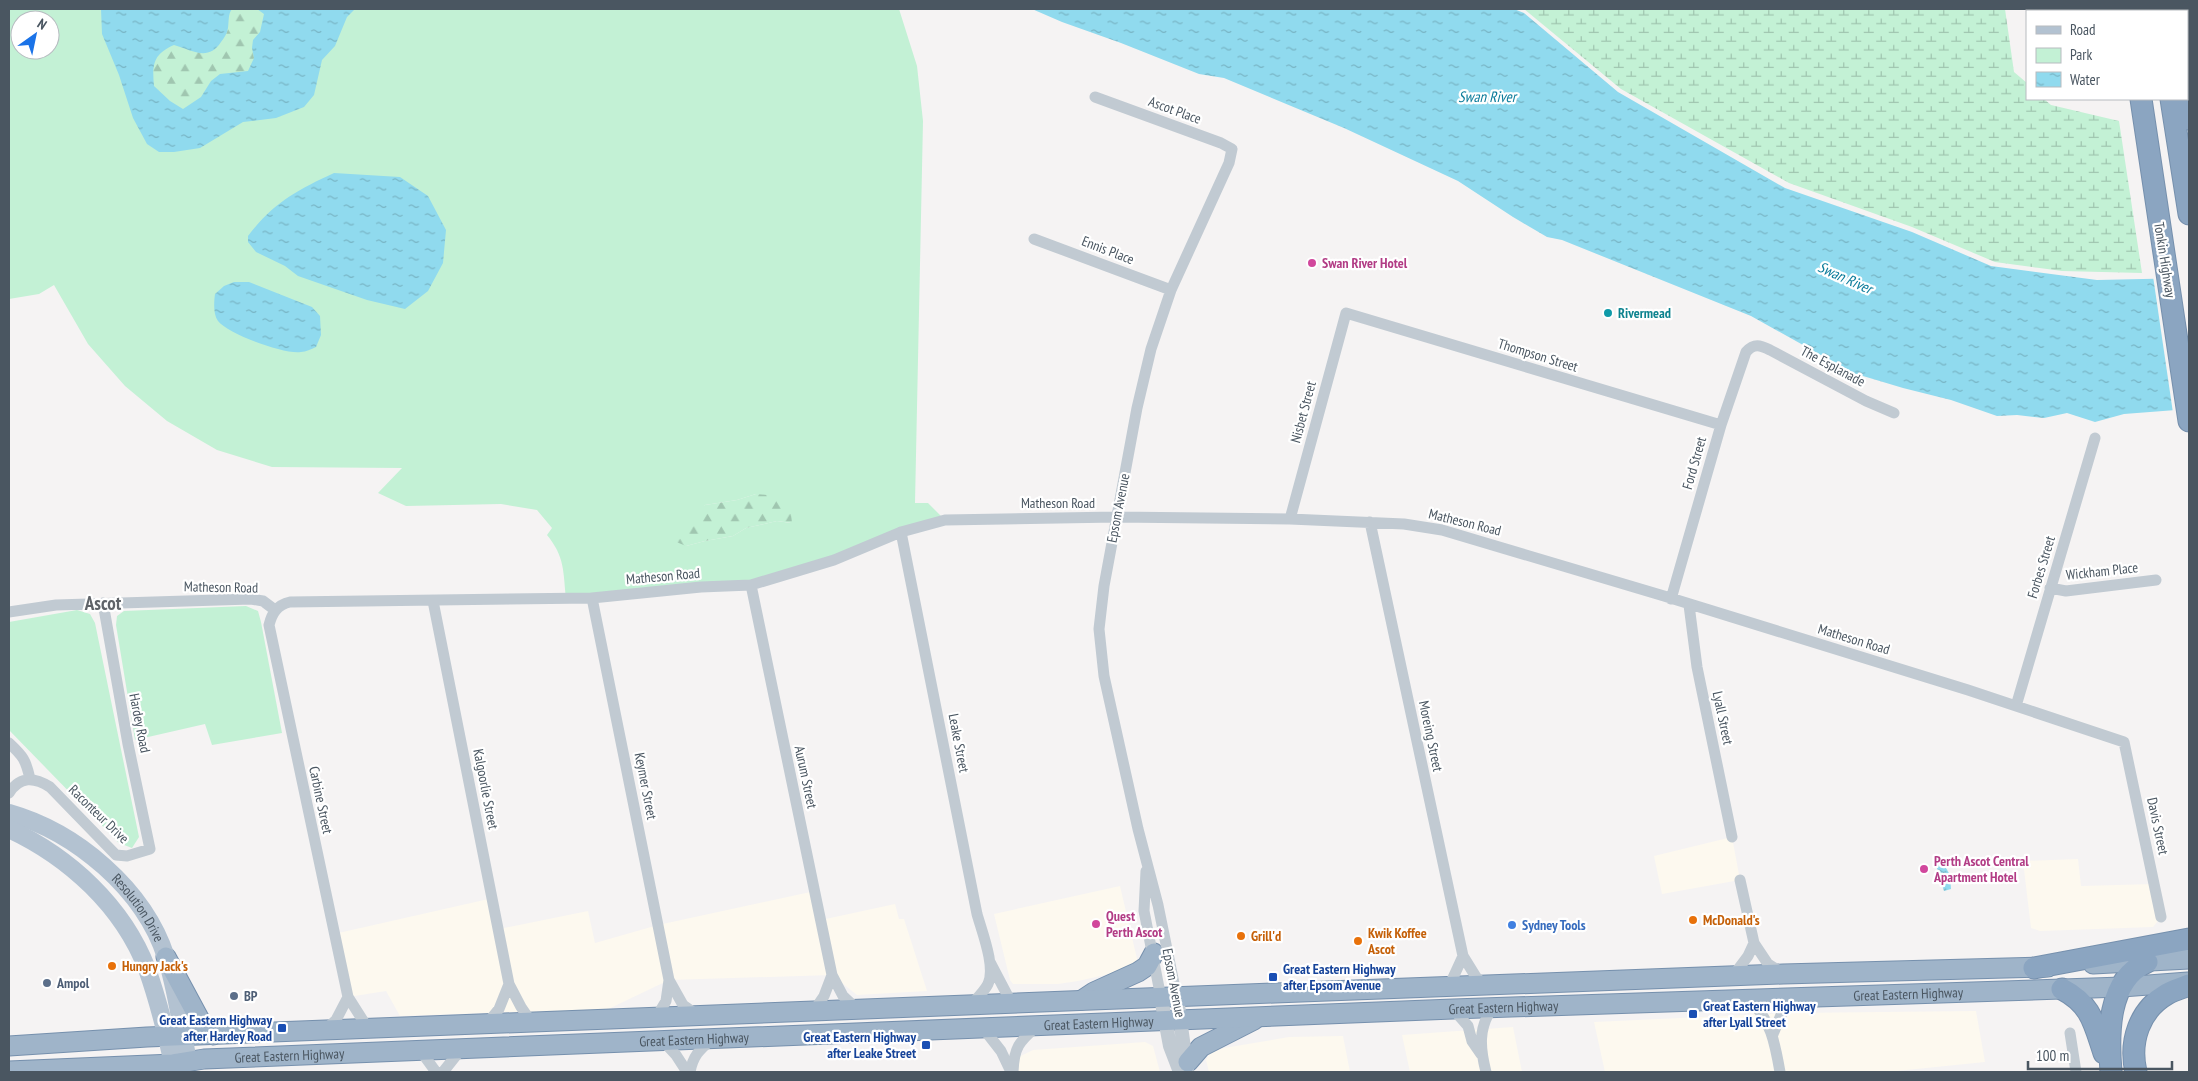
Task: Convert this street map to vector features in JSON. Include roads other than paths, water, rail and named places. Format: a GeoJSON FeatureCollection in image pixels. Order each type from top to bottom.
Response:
{"type":"FeatureCollection","features":[{"type":"Feature","properties":{"kind":"highway","name":"Tonkin Highway"},"geometry":{"type":"LineString","coordinates":[[2141,100],[2189,421]]}},
{"type":"Feature","properties":{"kind":"highway","name":"Tonkin Highway"},"geometry":{"type":"LineString","coordinates":[[2155,100],[2189,325]]}},
{"type":"Feature","properties":{"kind":"highway"},"geometry":{"type":"LineString","coordinates":[[2171,100],[2189,214]]}},
{"type":"Feature","properties":{"kind":"highway"},"geometry":{"type":"LineString","coordinates":[[2186,100],[2189,119]]}},
{"type":"Feature","properties":{"kind":"highway"},"geometry":{"type":"LineString","coordinates":[[2034,968],[2189,939]]}},
{"type":"Feature","properties":{"kind":"highway"},"geometry":{"type":"LineString","coordinates":[[1081,1001],[1094,992],[1138,972],[1147,966],[1154,953]]}},
{"type":"Feature","properties":{"kind":"highway"},"geometry":{"type":"LineString","coordinates":[[166,957],[201,1022],[213,1035]]}},
{"type":"Feature","properties":{"kind":"highway","name":"Great Eastern Highway"},"geometry":{"type":"LineString","coordinates":[[9,1046],[175,1036],[370,1030],[1783,974],[2034,968],[2189,959]]}},
{"type":"Feature","properties":{"kind":"highway"},"geometry":{"type":"LineString","coordinates":[[2111,1072],[2110,1022],[2122,987],[2135,967],[2147,962]]}},
{"type":"Feature","properties":{"kind":"highway"},"geometry":{"type":"LineString","coordinates":[[1837,973],[1859,982],[1964,980],[1970,985],[1967,992]]}},
{"type":"Feature","properties":{"kind":"highway"},"geometry":{"type":"LineString","coordinates":[[1568,983],[1563,994],[1569,1000],[1689,996],[1712,1000]]}},
{"type":"Feature","properties":{"kind":"highway"},"geometry":{"type":"LineString","coordinates":[[2136,1072],[2132,1058],[2136,1032],[2142,1018],[2168,994],[2189,983]]}},
{"type":"Feature","properties":{"kind":"highway","name":"Great Eastern Highway"},"geometry":{"type":"LineString","coordinates":[[9,1071],[462,1048],[712,1040],[1453,1009],[2122,987],[2189,983]]}},
{"type":"Feature","properties":{"kind":"highway"},"geometry":{"type":"LineString","coordinates":[[2062,989],[2076,996],[2090,1013],[2111,1072]]}},
{"type":"Feature","properties":{"kind":"highway"},"geometry":{"type":"LineString","coordinates":[[1185,1069],[1201,1047],[1259,1017]]}},
{"type":"Feature","properties":{"kind":"highway"},"geometry":{"type":"LineString","coordinates":[[225,1072],[248,1058]]}},
{"type":"Feature","properties":{"kind":"main road","name":"Resolution Drive"},"geometry":{"type":"LineString","coordinates":[[9,813],[35,822],[65,838],[113,876],[133,897],[145,914],[166,957],[175,1036],[181,1063]]}},
{"type":"Feature","properties":{"kind":"main road","name":"Resolution Drive"},"geometry":{"type":"LineString","coordinates":[[9,828],[62,860],[103,898],[124,926],[143,961],[175,1036]]}},
{"type":"Feature","properties":{"kind":"street","name":"Ascot Place"},"geometry":{"type":"LineString","coordinates":[[1095,97],[1221,143],[1232,149],[1229,163]]}},
{"type":"Feature","properties":{"kind":"street","name":"Epsom Avenue"},"geometry":{"type":"LineString","coordinates":[[1185,1069],[1169,998],[1158,905],[1147,866],[1104,676],[1099,629],[1104,586],[1116,517],[1151,348],[1171,290],[1229,163]]}},
{"type":"Feature","properties":{"kind":"street","name":"Ennis Place"},"geometry":{"type":"LineString","coordinates":[[1034,238],[1171,290]]}},
{"type":"Feature","properties":{"kind":"street","name":"Thompson Street"},"geometry":{"type":"LineString","coordinates":[[1346,313],[1721,426]]}},
{"type":"Feature","properties":{"kind":"street","name":"Nisbet Street"},"geometry":{"type":"LineString","coordinates":[[1290,519],[1346,313]]}},
{"type":"Feature","properties":{"kind":"street","name":"Ford Street"},"geometry":{"type":"LineString","coordinates":[[1672,598],[1721,426],[1746,352],[1751,346],[1758,345]]}},
{"type":"Feature","properties":{"kind":"street","name":"The Esplanade"},"geometry":{"type":"LineString","coordinates":[[1758,345],[1866,401],[1894,413]]}},
{"type":"Feature","properties":{"kind":"street","name":"Forbes Street"},"geometry":{"type":"LineString","coordinates":[[2016,706],[2095,438]]}},
{"type":"Feature","properties":{"kind":"street","name":"Matheson Road"},"geometry":{"type":"LineString","coordinates":[[9,612],[56,605],[251,599],[263,601],[275,610],[281,604],[290,602],[592,598],[701,587],[751,585],[834,560],[900,532],[945,520],[1116,517],[1290,519],[1404,524],[1442,530],[1672,598],[1689,605],[2016,706],[2124,742]]}},
{"type":"Feature","properties":{"kind":"street","name":"Moreing Street"},"geometry":{"type":"LineString","coordinates":[[1370,522],[1463,956],[1476,977],[1485,986]]}},
{"type":"Feature","properties":{"kind":"street","name":"Leake Street"},"geometry":{"type":"LineString","coordinates":[[900,532],[977,914],[989,960],[990,977],[988,984],[970,1006]]}},
{"type":"Feature","properties":{"kind":"street","name":"Wickham Place"},"geometry":{"type":"LineString","coordinates":[[2050,588],[2066,591],[2156,580]]}},
{"type":"Feature","properties":{"kind":"street","name":"Aurum Street"},"geometry":{"type":"LineString","coordinates":[[751,585],[832,975],[843,996],[858,1010]]}},
{"type":"Feature","properties":{"kind":"street","name":"Keymer Street"},"geometry":{"type":"LineString","coordinates":[[592,598],[669,980],[683,1005],[698,1016]]}},
{"type":"Feature","properties":{"kind":"street","name":"Kalgoorlie Street"},"geometry":{"type":"LineString","coordinates":[[433,601],[509,984],[532,1023]]}},
{"type":"Feature","properties":{"kind":"street","name":"Hardey Road"},"geometry":{"type":"LineString","coordinates":[[103,603],[150,848]]}},
{"type":"Feature","properties":{"kind":"street","name":"Lyall Street"},"geometry":{"type":"LineString","coordinates":[[1689,605],[1697,667],[1732,837]]}},
{"type":"Feature","properties":{"kind":"street","name":"Carbine Street"},"geometry":{"type":"LineString","coordinates":[[275,610],[269,626],[348,997],[370,1030]]}},
{"type":"Feature","properties":{"kind":"street","name":"Davis Street"},"geometry":{"type":"LineString","coordinates":[[2124,742],[2161,917]]}},
{"type":"Feature","properties":{"kind":"street"},"geometry":{"type":"LineString","coordinates":[[9,743],[27,762],[30,779],[16,783],[9,793]]}},
{"type":"Feature","properties":{"kind":"street","name":"Raconteur Drive"},"geometry":{"type":"LineString","coordinates":[[30,779],[50,786],[116,855],[126,856],[150,848]]}},
{"type":"Feature","properties":{"kind":"street","name":"Epsom Avenue"},"geometry":{"type":"LineString","coordinates":[[1147,866],[1144,882],[1144,910],[1154,953],[1169,998]]}},
{"type":"Feature","properties":{"kind":"street"},"geometry":{"type":"LineString","coordinates":[[1740,880],[1754,943],[1768,964],[1783,974]]}},
{"type":"Feature","properties":{"kind":"street"},"geometry":{"type":"LineString","coordinates":[[1733,976],[1748,956],[1754,943]]}},
{"type":"Feature","properties":{"kind":"street"},"geometry":{"type":"LineString","coordinates":[[1446,987],[1456,972],[1463,956]]}},
{"type":"Feature","properties":{"kind":"street","name":"Leake Street"},"geometry":{"type":"LineString","coordinates":[[989,960],[1012,1004]]}},
{"type":"Feature","properties":{"kind":"street"},"geometry":{"type":"LineString","coordinates":[[813,1012],[824,996],[832,975]]}},
{"type":"Feature","properties":{"kind":"street","name":"Keymer Street"},"geometry":{"type":"LineString","coordinates":[[656,1018],[666,1000],[669,980]]}},
{"type":"Feature","properties":{"kind":"street"},"geometry":{"type":"LineString","coordinates":[[486,1025],[500,1009],[509,984]]}},
{"type":"Feature","properties":{"kind":"street"},"geometry":{"type":"LineString","coordinates":[[324,1031],[336,1020],[348,997]]}},
{"type":"Feature","properties":{"kind":"street"},"geometry":{"type":"LineString","coordinates":[[1773,1034],[1781,1015],[1793,998]]}},
{"type":"Feature","properties":{"kind":"street"},"geometry":{"type":"LineString","coordinates":[[1749,999],[1763,1014],[1773,1034],[1780,1072]]}},
{"type":"Feature","properties":{"kind":"street"},"geometry":{"type":"LineString","coordinates":[[1486,1072],[1482,1056],[1482,1027],[1492,1008]]}},
{"type":"Feature","properties":{"kind":"street"},"geometry":{"type":"LineString","coordinates":[[1453,1009],[1468,1026],[1472,1041],[1482,1056]]}},
{"type":"Feature","properties":{"kind":"street"},"geometry":{"type":"LineString","coordinates":[[1012,1072],[1014,1054],[1020,1041],[1038,1026]]}},
{"type":"Feature","properties":{"kind":"street"},"geometry":{"type":"LineString","coordinates":[[983,1028],[1001,1051],[1012,1072]]}},
{"type":"Feature","properties":{"kind":"street"},"geometry":{"type":"LineString","coordinates":[[2070,1033],[2076,1072]]}},
{"type":"Feature","properties":{"kind":"street"},"geometry":{"type":"LineString","coordinates":[[688,1072],[693,1058],[699,1050],[712,1040]]}},
{"type":"Feature","properties":{"kind":"street"},"geometry":{"type":"LineString","coordinates":[[663,1041],[676,1054],[688,1072]]}},
{"type":"Feature","properties":{"kind":"street"},"geometry":{"type":"LineString","coordinates":[[443,1072],[462,1048]]}},
{"type":"Feature","properties":{"kind":"street"},"geometry":{"type":"LineString","coordinates":[[420,1050],[436,1072]]}},
{"type":"Feature","properties":{"kind":"water"},"geometry":{"type":"Polygon","coordinates":[[[101,9],[232,9],[229,15],[227,32],[211,52],[193,52],[174,45],[162,52],[155,61],[153,72],[154,86],[170,101],[183,109],[201,97],[211,81],[220,74],[248,71],[254,58],[253,40],[260,32],[264,14],[257,9],[355,9],[347,17],[335,46],[322,60],[314,95],[304,107],[276,118],[243,122],[200,148],[159,152],[147,144],[133,118],[119,75],[102,34],[101,9]]]}},
{"type":"Feature","properties":{"kind":"water","name":"Swan River"},"geometry":{"type":"Polygon","coordinates":[[[1032,9],[1514,9],[1524,13],[1618,92],[1785,188],[1912,232],[1991,266],[2097,280],[2189,278],[2189,409],[2124,414],[2095,422],[2067,413],[2044,418],[2017,415],[1997,416],[1951,400],[1853,373],[1751,316],[1562,240],[1547,237],[1458,181],[1344,128],[1224,78],[1199,74],[1032,9]]]}},
{"type":"Feature","properties":{"kind":"water"},"geometry":{"type":"Polygon","coordinates":[[[334,173],[400,177],[428,196],[446,230],[443,263],[428,291],[405,309],[367,300],[298,276],[285,266],[256,252],[248,242],[248,236],[276,206],[308,185],[334,173]]]}},
{"type":"Feature","properties":{"kind":"water"},"geometry":{"type":"Polygon","coordinates":[[[234,282],[249,282],[312,307],[320,316],[321,335],[316,347],[303,352],[283,350],[244,337],[224,326],[215,315],[215,294],[224,286],[234,282]]]}},
{"type":"Feature","properties":{"kind":"water"},"geometry":{"type":"Polygon","coordinates":[[[1942,861],[1950,875],[1951,889],[1944,891],[1935,862],[1942,861]]]}},
{"type":"Feature","properties":{"kind":"place","name":"Swan River Hotel"},"geometry":{"type":"Point","coordinates":[1312,263]}},
{"type":"Feature","properties":{"kind":"place","name":"Rivermead"},"geometry":{"type":"Point","coordinates":[1608,313]}},
{"type":"Feature","properties":{"kind":"place","name":"Perth Ascot Central Apartment Hotel"},"geometry":{"type":"Point","coordinates":[1924,869]}},
{"type":"Feature","properties":{"kind":"place","name":"McDonald's"},"geometry":{"type":"Point","coordinates":[1693,920]}},
{"type":"Feature","properties":{"kind":"place","name":"Quest Perth Ascot"},"geometry":{"type":"Point","coordinates":[1096,924]}},
{"type":"Feature","properties":{"kind":"place","name":"Sydney Tools"},"geometry":{"type":"Point","coordinates":[1512,925]}},
{"type":"Feature","properties":{"kind":"place","name":"Grill'd"},"geometry":{"type":"Point","coordinates":[1241,936]}},
{"type":"Feature","properties":{"kind":"place","name":"Kwik Koffee Ascot"},"geometry":{"type":"Point","coordinates":[1358,941]}},
{"type":"Feature","properties":{"kind":"place","name":"Hungry Jack's"},"geometry":{"type":"Point","coordinates":[112,966]}},
{"type":"Feature","properties":{"kind":"place","name":"Great Eastern Highway after Epsom Avenue"},"geometry":{"type":"Point","coordinates":[1273,977]}},
{"type":"Feature","properties":{"kind":"place","name":"Ampol"},"geometry":{"type":"Point","coordinates":[47,983]}},
{"type":"Feature","properties":{"kind":"place","name":"BP"},"geometry":{"type":"Point","coordinates":[234,996]}},
{"type":"Feature","properties":{"kind":"place","name":"Great Eastern Highway after Lyall Street"},"geometry":{"type":"Point","coordinates":[1693,1014]}},
{"type":"Feature","properties":{"kind":"place","name":"Great Eastern Highway after Hardey Road"},"geometry":{"type":"Point","coordinates":[282,1028]}},
{"type":"Feature","properties":{"kind":"place","name":"Great Eastern Highway after Leake Street"},"geometry":{"type":"Point","coordinates":[926,1045]}},
{"type":"Feature","properties":{"kind":"district","name":"Ascot"},"geometry":{"type":"Point","coordinates":[103,603]}}]}
